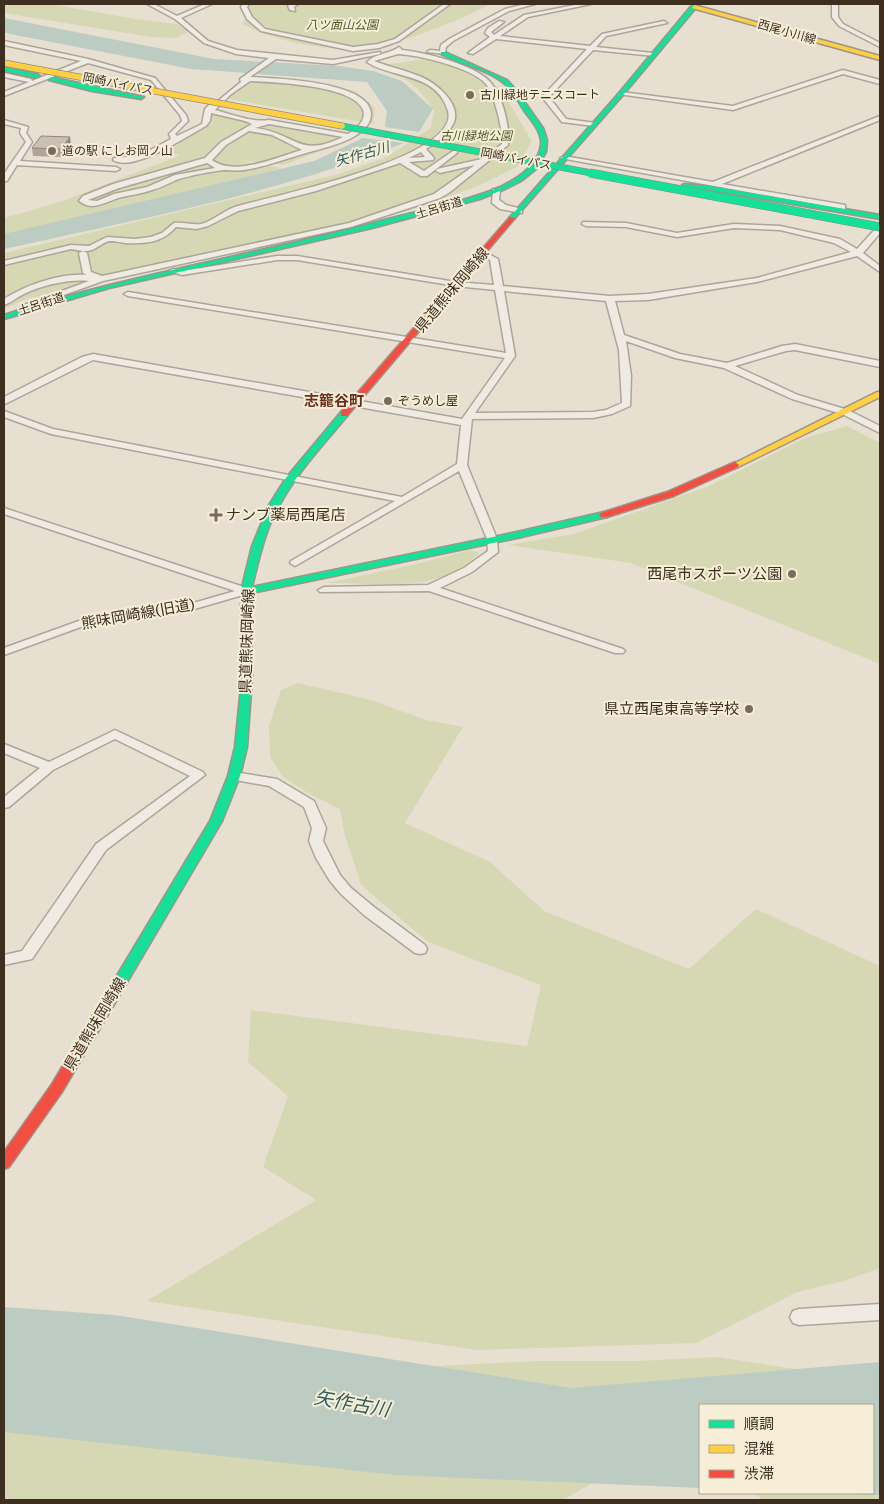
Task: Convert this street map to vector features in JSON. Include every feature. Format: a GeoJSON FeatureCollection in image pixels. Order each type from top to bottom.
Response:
{"type":"FeatureCollection","features":[{"type":"Feature","properties":{"kind":"main road","name":"県道熊味岡崎線"},"geometry":{"type":"LineString","coordinates":[[4,1163],[57,1088],[216,821],[234,776],[241,747],[247,677],[246,591],[258,546],[274,505],[291,478],[354,403],[410,340],[552,170],[621,94],[695,5]]}},
{"type":"Feature","properties":{"kind":"main road","name":"西尾小川線"},"geometry":{"type":"LineString","coordinates":[[695,5],[880,58]]}},
{"type":"Feature","properties":{"kind":"main road","name":"土呂街道"},"geometry":{"type":"LineString","coordinates":[[4,317],[104,282],[173,271],[362,230],[496,191],[518,179],[535,166],[540,159],[544,145],[543,133],[506,82],[443,50]]}},
{"type":"Feature","properties":{"kind":"main road","name":"岡崎バイパス"},"geometry":{"type":"LineString","coordinates":[[5,57],[880,222]]}},
{"type":"Feature","properties":{"kind":"main road","name":"岡崎バイパス"},"geometry":{"type":"LineString","coordinates":[[5,57],[348,131],[706,195],[879,231]]}},
{"type":"Feature","properties":{"kind":"main road"},"geometry":{"type":"LineString","coordinates":[[4,69],[92,89],[339,127],[348,131]]}},
{"type":"Feature","properties":{"kind":"main road"},"geometry":{"type":"LineString","coordinates":[[678,185],[710,188],[880,215]]}},
{"type":"Feature","properties":{"kind":"main road"},"geometry":{"type":"LineString","coordinates":[[246,591],[591,519],[641,506],[691,487],[880,394]]}},
{"type":"Feature","properties":{"kind":"street"},"geometry":{"type":"LineString","coordinates":[[153,4],[177,18],[206,42],[218,47],[236,52],[311,62],[333,62],[399,50],[428,52],[443,50],[451,40],[507,10],[532,4]]}},
{"type":"Feature","properties":{"kind":"street"},"geometry":{"type":"LineString","coordinates":[[177,18],[209,4]]}},
{"type":"Feature","properties":{"kind":"street"},"geometry":{"type":"LineString","coordinates":[[246,4],[244,7],[249,18],[263,30],[353,49],[379,46],[397,40],[447,4]]}},
{"type":"Feature","properties":{"kind":"street"},"geometry":{"type":"LineString","coordinates":[[471,53],[526,16],[588,4]]}},
{"type":"Feature","properties":{"kind":"street"},"geometry":{"type":"LineString","coordinates":[[835,4],[835,17],[841,25],[880,45]]}},
{"type":"Feature","properties":{"kind":"street"},"geometry":{"type":"LineString","coordinates":[[497,16],[502,18],[502,21],[490,29],[488,33],[494,37],[653,55]]}},
{"type":"Feature","properties":{"kind":"street"},"geometry":{"type":"LineString","coordinates":[[594,124],[564,121],[545,97],[604,36],[664,23]]}},
{"type":"Feature","properties":{"kind":"street"},"geometry":{"type":"LineString","coordinates":[[4,43],[88,60],[153,79],[183,115],[185,121],[172,134],[172,137],[177,139]]}},
{"type":"Feature","properties":{"kind":"street"},"geometry":{"type":"LineString","coordinates":[[4,263],[70,247],[90,249],[107,239],[135,241],[152,239],[165,235],[174,225],[205,225],[214,222],[230,211],[336,184],[368,173],[422,148],[444,132],[450,123],[452,112],[440,90],[416,77],[370,62],[375,58],[399,50],[444,61],[477,75],[488,83],[504,123],[507,137],[505,146],[484,160],[459,182],[437,196],[351,225],[104,282],[76,277],[58,281],[20,292],[4,303]]}},
{"type":"Feature","properties":{"kind":"street"},"geometry":{"type":"LineString","coordinates":[[117,160],[133,160],[149,156],[204,125],[207,121],[208,109],[225,92],[276,56]]}},
{"type":"Feature","properties":{"kind":"street"},"geometry":{"type":"LineString","coordinates":[[4,94],[88,60]]}},
{"type":"Feature","properties":{"kind":"street"},"geometry":{"type":"LineString","coordinates":[[621,94],[733,108],[843,72],[880,82]]}},
{"type":"Feature","properties":{"kind":"street"},"geometry":{"type":"LineString","coordinates":[[4,75],[29,80],[4,94]]}},
{"type":"Feature","properties":{"kind":"street"},"geometry":{"type":"LineString","coordinates":[[257,124],[247,119],[210,111],[228,94],[249,79],[317,86],[346,94],[365,105],[368,114],[366,120],[355,133],[348,131],[270,122],[257,124],[233,136],[219,147],[208,160],[128,182],[86,198],[83,201],[91,204],[98,203],[149,189],[178,177],[222,169],[251,167],[312,149],[348,131]]}},
{"type":"Feature","properties":{"kind":"street"},"geometry":{"type":"LineString","coordinates":[[714,184],[880,118]]}},
{"type":"Feature","properties":{"kind":"street"},"geometry":{"type":"LineString","coordinates":[[4,122],[25,127],[23,133],[29,142],[4,179]]}},
{"type":"Feature","properties":{"kind":"street"},"geometry":{"type":"LineString","coordinates":[[248,129],[275,134],[291,145],[312,149]]}},
{"type":"Feature","properties":{"kind":"street"},"geometry":{"type":"LineString","coordinates":[[422,148],[430,158],[422,161],[408,159],[403,162],[424,174],[440,179],[443,176],[440,171],[458,167]]}},
{"type":"Feature","properties":{"kind":"street"},"geometry":{"type":"LineString","coordinates":[[424,174],[440,162],[462,157],[484,160]]}},
{"type":"Feature","properties":{"kind":"street"},"geometry":{"type":"LineString","coordinates":[[458,167],[462,157]]}},
{"type":"Feature","properties":{"kind":"street"},"geometry":{"type":"LineString","coordinates":[[564,158],[880,215]]}},
{"type":"Feature","properties":{"kind":"street"},"geometry":{"type":"LineString","coordinates":[[208,160],[214,166],[222,169]]}},
{"type":"Feature","properties":{"kind":"street"},"geometry":{"type":"LineString","coordinates":[[440,162],[458,167]]}},
{"type":"Feature","properties":{"kind":"street"},"geometry":{"type":"LineString","coordinates":[[16,163],[116,169]]}},
{"type":"Feature","properties":{"kind":"street"},"geometry":{"type":"LineString","coordinates":[[552,170],[879,231]]}},
{"type":"Feature","properties":{"kind":"street"},"geometry":{"type":"LineString","coordinates":[[448,181],[459,182]]}},
{"type":"Feature","properties":{"kind":"street"},"geometry":{"type":"LineString","coordinates":[[128,182],[125,191],[130,193]]}},
{"type":"Feature","properties":{"kind":"street"},"geometry":{"type":"LineString","coordinates":[[496,191],[496,201],[502,207],[519,211]]}},
{"type":"Feature","properties":{"kind":"street"},"geometry":{"type":"LineString","coordinates":[[586,224],[626,225],[677,235],[734,226],[780,228],[837,241],[858,253],[880,270]]}},
{"type":"Feature","properties":{"kind":"street"},"geometry":{"type":"LineString","coordinates":[[173,271],[182,273],[277,258],[297,258],[456,284],[610,299],[648,297],[757,280],[858,253],[879,231]]}},
{"type":"Feature","properties":{"kind":"street"},"geometry":{"type":"LineString","coordinates":[[83,253],[87,273],[98,276],[104,282]]}},
{"type":"Feature","properties":{"kind":"street"},"geometry":{"type":"LineString","coordinates":[[430,588],[468,570],[493,552],[492,539],[462,465],[467,420],[511,356],[494,259],[483,253]]}},
{"type":"Feature","properties":{"kind":"street"},"geometry":{"type":"LineString","coordinates":[[128,294],[511,356]]}},
{"type":"Feature","properties":{"kind":"street"},"geometry":{"type":"LineString","coordinates":[[4,401],[84,358],[93,357],[354,403],[467,420],[593,415],[609,412],[627,404],[622,337],[610,299]]}},
{"type":"Feature","properties":{"kind":"street"},"geometry":{"type":"LineString","coordinates":[[622,337],[678,356],[727,366],[795,396],[845,412],[880,430]]}},
{"type":"Feature","properties":{"kind":"street"},"geometry":{"type":"LineString","coordinates":[[727,366],[795,346],[880,364]]}},
{"type":"Feature","properties":{"kind":"street"},"geometry":{"type":"LineString","coordinates":[[4,414],[51,431],[404,500]]}},
{"type":"Feature","properties":{"kind":"street"},"geometry":{"type":"LineString","coordinates":[[295,563],[462,465]]}},
{"type":"Feature","properties":{"kind":"street"},"geometry":{"type":"LineString","coordinates":[[4,511],[246,591]]}},
{"type":"Feature","properties":{"kind":"street"},"geometry":{"type":"LineString","coordinates":[[324,590],[430,588],[619,651]]}},
{"type":"Feature","properties":{"kind":"street","name":"熊味岡崎線(旧道)"},"geometry":{"type":"LineString","coordinates":[[4,652],[87,621],[184,609],[246,591]]}},
{"type":"Feature","properties":{"kind":"street"},"geometry":{"type":"LineString","coordinates":[[4,804],[49,767],[115,734],[199,775],[101,847],[27,955],[4,960]]}},
{"type":"Feature","properties":{"kind":"street"},"geometry":{"type":"LineString","coordinates":[[4,748],[49,767]]}},
{"type":"Feature","properties":{"kind":"street"},"geometry":{"type":"LineString","coordinates":[[234,776],[272,782],[309,804],[318,828],[316,842],[322,858],[335,878],[346,891],[369,911],[420,949]]}},
{"type":"Feature","properties":{"kind":"street"},"geometry":{"type":"LineString","coordinates":[[799,1317],[880,1312]]}},
{"type":"Feature","properties":{"kind":"green space"},"geometry":{"type":"Polygon","coordinates":[[[4,4],[50,4],[135,19],[177,24],[188,32],[175,38],[151,37],[4,13],[4,4]]]}},
{"type":"Feature","properties":{"kind":"green space","name":"八ツ面山公園"},"geometry":{"type":"Polygon","coordinates":[[[243,4],[487,4],[487,6],[444,26],[410,38],[378,46],[348,49],[317,47],[286,41],[256,31],[242,24],[250,13],[243,9],[243,4]]]}},
{"type":"Feature","properties":{"kind":"green space","name":"古川緑地公園"},"geometry":{"type":"Polygon","coordinates":[[[430,58],[479,72],[502,91],[532,141],[517,167],[478,186],[411,210],[293,240],[109,279],[24,300],[4,309],[4,253],[335,175],[385,158],[431,128],[434,111],[427,100],[408,81],[370,67],[430,58]]]}},
{"type":"Feature","properties":{"kind":"green space"},"geometry":{"type":"Polygon","coordinates":[[[253,78],[295,80],[355,91],[375,108],[373,124],[222,98],[243,81],[253,78]]]}},
{"type":"Feature","properties":{"kind":"green space"},"geometry":{"type":"Polygon","coordinates":[[[211,113],[358,136],[284,165],[237,160],[281,168],[149,206],[4,238],[4,218],[60,202],[181,155],[165,152],[213,123],[211,113]]]}},
{"type":"Feature","properties":{"kind":"green space"},"geometry":{"type":"Polygon","coordinates":[[[847,426],[880,443],[880,664],[631,563],[508,545],[574,534],[709,486],[805,438],[847,426]]]}},
{"type":"Feature","properties":{"kind":"green space"},"geometry":{"type":"Polygon","coordinates":[[[470,550],[480,553],[456,571],[439,578],[391,584],[326,583],[413,565],[470,550]]]}},
{"type":"Feature","properties":{"kind":"green space"},"geometry":{"type":"Polygon","coordinates":[[[298,683],[371,700],[426,720],[463,727],[405,823],[490,862],[544,911],[689,969],[756,909],[880,966],[880,1268],[844,1281],[797,1292],[696,1343],[477,1350],[147,1301],[316,1200],[263,1167],[288,1096],[248,1062],[251,1010],[527,1046],[541,985],[428,942],[361,885],[345,836],[340,809],[311,795],[283,777],[270,757],[269,726],[281,690],[298,683]]]}},
{"type":"Feature","properties":{"kind":"green space"},"geometry":{"type":"Polygon","coordinates":[[[4,1349],[318,1372],[537,1361],[638,1361],[717,1357],[802,1370],[699,1404],[615,1470],[563,1500],[4,1500],[4,1349]]]}},
{"type":"Feature","properties":{"kind":"green space"},"geometry":{"type":"Polygon","coordinates":[[[880,1423],[880,1500],[763,1500],[755,1494],[874,1494],[880,1423]]]}},
{"type":"Feature","properties":{"kind":"water"},"geometry":{"type":"Polygon","coordinates":[[[4,18],[214,59],[339,66],[373,71],[402,81],[433,109],[419,132],[385,127],[387,111],[367,82],[191,69],[10,34],[4,32],[4,18]]]}},
{"type":"Feature","properties":{"kind":"water","name":"矢作古川"},"geometry":{"type":"Polygon","coordinates":[[[363,138],[404,143],[356,161],[257,191],[156,216],[4,249],[4,234],[314,161],[363,138]]]}},
{"type":"Feature","properties":{"kind":"water","name":"矢作古川"},"geometry":{"type":"Polygon","coordinates":[[[4,1307],[115,1315],[571,1388],[880,1362],[880,1495],[852,1494],[874,1494],[874,1404],[699,1404],[699,1488],[395,1475],[4,1432],[4,1307]]]}},
{"type":"Feature","properties":{"kind":"building"},"geometry":{"type":"Polygon","coordinates":[[[41,136],[70,137],[61,149],[32,148],[41,136]]]}},
{"type":"Feature","properties":{"kind":"traffic: fast"},"geometry":{"type":"LineString","coordinates":[[512,218],[621,94],[696,4]]}},
{"type":"Feature","properties":{"kind":"traffic: fast"},"geometry":{"type":"LineString","coordinates":[[4,317],[107,287],[370,226],[477,197],[511,184],[527,173],[539,160],[544,140],[538,125],[505,81],[443,53]]}},
{"type":"Feature","properties":{"kind":"traffic: fast"},"geometry":{"type":"LineString","coordinates":[[4,69],[37,76]]}},
{"type":"Feature","properties":{"kind":"traffic: fast"},"geometry":{"type":"LineString","coordinates":[[51,79],[92,89],[141,97]]}},
{"type":"Feature","properties":{"kind":"traffic: fast"},"geometry":{"type":"LineString","coordinates":[[342,126],[880,227]]}},
{"type":"Feature","properties":{"kind":"traffic: fast"},"geometry":{"type":"LineString","coordinates":[[684,186],[710,188],[880,217]]}},
{"type":"Feature","properties":{"kind":"traffic: fast"},"geometry":{"type":"LineString","coordinates":[[88,1036],[216,821],[234,776],[241,747],[247,677],[246,591],[257,546],[274,505],[291,478],[344,414]]}},
{"type":"Feature","properties":{"kind":"traffic: fast"},"geometry":{"type":"LineString","coordinates":[[246,591],[604,515]]}},
{"type":"Feature","properties":{"kind":"traffic: slow"},"geometry":{"type":"LineString","coordinates":[[694,7],[880,58]]}},
{"type":"Feature","properties":{"kind":"traffic: slow"},"geometry":{"type":"LineString","coordinates":[[4,63],[342,126]]}},
{"type":"Feature","properties":{"kind":"traffic: slow"},"geometry":{"type":"LineString","coordinates":[[735,465],[880,394]]}},
{"type":"Feature","properties":{"kind":"traffic: jam"},"geometry":{"type":"LineString","coordinates":[[344,414],[512,218]]}},
{"type":"Feature","properties":{"kind":"traffic: jam"},"geometry":{"type":"LineString","coordinates":[[604,515],[638,506],[671,494],[735,465]]}},
{"type":"Feature","properties":{"kind":"traffic: jam"},"geometry":{"type":"LineString","coordinates":[[4,1163],[57,1088],[88,1036]]}},
{"type":"Feature","properties":{"kind":"place","name":"古川緑地テニスコート"},"geometry":{"type":"Point","coordinates":[470,95]}},
{"type":"Feature","properties":{"kind":"place","name":"道の駅 にしお岡ノ山"},"geometry":{"type":"Point","coordinates":[52,151]}},
{"type":"Feature","properties":{"kind":"place","name":"ぞうめし屋"},"geometry":{"type":"Point","coordinates":[388,401]}},
{"type":"Feature","properties":{"kind":"place","name":"ナンブ薬局西尾店"},"geometry":{"type":"Point","coordinates":[216,515]}},
{"type":"Feature","properties":{"kind":"place","name":"西尾市スポーツ公園"},"geometry":{"type":"Point","coordinates":[792,574]}},
{"type":"Feature","properties":{"kind":"place","name":"県立西尾東高等学校"},"geometry":{"type":"Point","coordinates":[749,709]}},
{"type":"Feature","properties":{"kind":"district","name":"志籠谷町"},"geometry":{"type":"Point","coordinates":[334,401]}}]}
